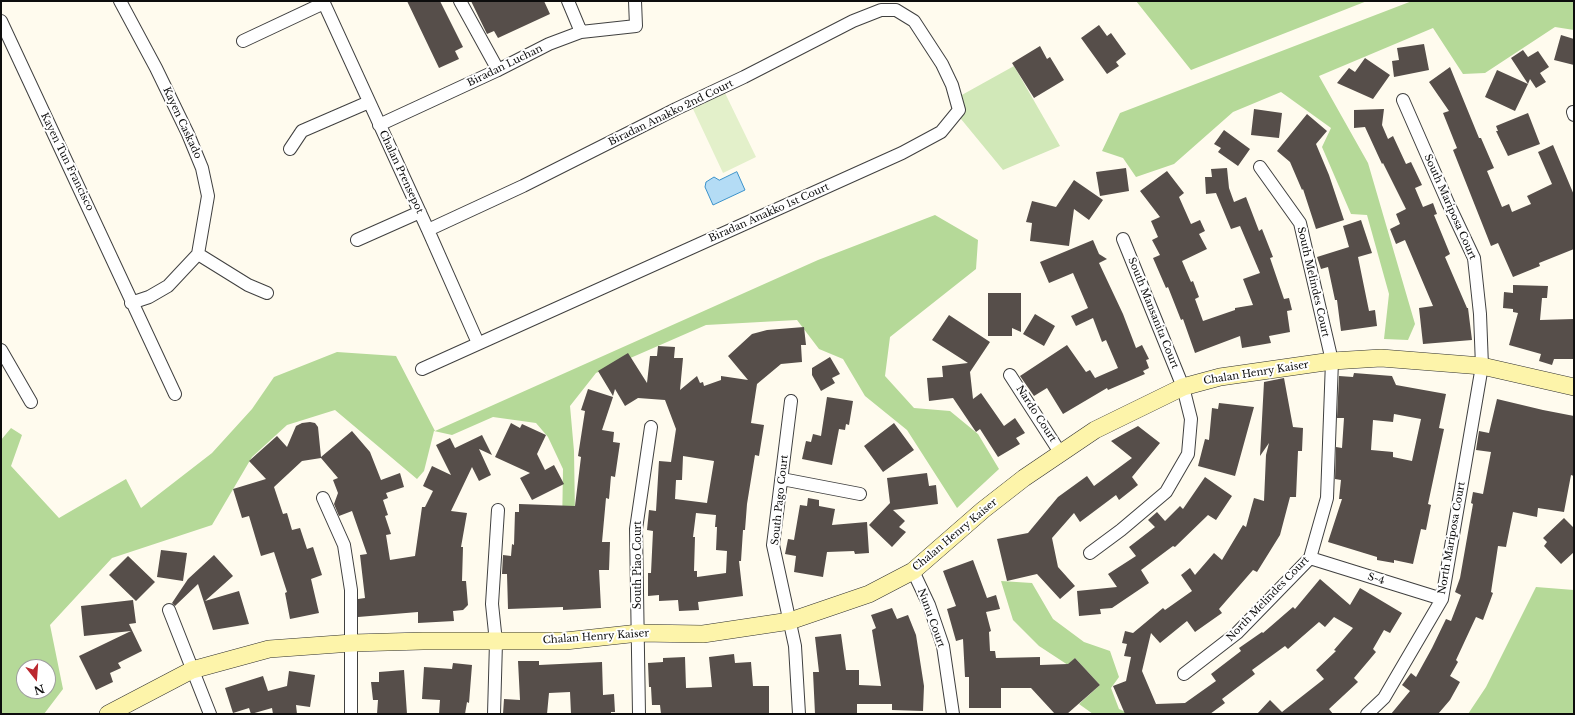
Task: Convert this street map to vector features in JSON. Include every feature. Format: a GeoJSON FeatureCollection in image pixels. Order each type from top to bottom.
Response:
{"type":"FeatureCollection","features":[{"type":"Feature","properties":{"kind":"street","name":"Kayen Caskado"},"geometry":{"type":"LineString","coordinates":[[120,1],[156,68],[188,134],[202,168],[208,196],[198,254]]}},
{"type":"Feature","properties":{"kind":"street"},"geometry":{"type":"LineString","coordinates":[[460,1],[498,70]]}},
{"type":"Feature","properties":{"kind":"street"},"geometry":{"type":"LineString","coordinates":[[568,1],[581,32]]}},
{"type":"Feature","properties":{"kind":"street","name":"Biradan Luchan"},"geometry":{"type":"LineString","coordinates":[[379,125],[498,70],[550,44],[581,32],[636,26],[635,1]]}},
{"type":"Feature","properties":{"kind":"street"},"geometry":{"type":"LineString","coordinates":[[243,41],[323,2]]}},
{"type":"Feature","properties":{"kind":"street","name":"Chalan Prensepot"},"geometry":{"type":"LineString","coordinates":[[323,2],[420,212],[478,344]]}},
{"type":"Feature","properties":{"kind":"street","name":"Biradan Anakko 2nd Court"},"geometry":{"type":"LineString","coordinates":[[428,230],[523,186],[676,109],[744,77],[853,21],[881,10],[896,10],[914,20]]}},
{"type":"Feature","properties":{"kind":"street","name":"Biradan Anakko 1st Court"},"geometry":{"type":"LineString","coordinates":[[478,344],[902,153],[940,132],[959,110],[952,85],[942,64],[914,20]]}},
{"type":"Feature","properties":{"kind":"street","name":"Kayen Tun Francisco"},"geometry":{"type":"LineString","coordinates":[[1,21],[30,86],[83,194],[131,303],[175,394]]}},
{"type":"Feature","properties":{"kind":"street","name":"South Mariposa Court"},"geometry":{"type":"LineString","coordinates":[[1403,100],[1474,258],[1480,314],[1482,366]]}},
{"type":"Feature","properties":{"kind":"street"},"geometry":{"type":"LineString","coordinates":[[290,149],[302,131],[369,102]]}},
{"type":"Feature","properties":{"kind":"street","name":"South Melindes Court"},"geometry":{"type":"LineString","coordinates":[[1260,168],[1300,223],[1332,361]]}},
{"type":"Feature","properties":{"kind":"street"},"geometry":{"type":"LineString","coordinates":[[357,240],[420,212]]}},
{"type":"Feature","properties":{"kind":"street","name":"South Mansanita Court"},"geometry":{"type":"LineString","coordinates":[[1090,553],[1132,521],[1166,492],[1188,454],[1191,419],[1183,387],[1123,239]]}},
{"type":"Feature","properties":{"kind":"street"},"geometry":{"type":"LineString","coordinates":[[131,303],[149,297],[168,286],[198,254],[248,285],[266,293]]}},
{"type":"Feature","properties":{"kind":"street"},"geometry":{"type":"LineString","coordinates":[[422,369],[478,344]]}},
{"type":"Feature","properties":{"kind":"street"},"geometry":{"type":"LineString","coordinates":[[1,350],[31,402]]}},
{"type":"Feature","properties":{"kind":"street","name":"Chalan Henry Kaiser"},"geometry":{"type":"LineString","coordinates":[[108,714],[192,670],[269,649],[423,640],[565,642],[639,633],[703,634],[790,621],[869,594],[913,571],[983,510],[1024,478],[1095,430],[1183,387],[1220,377],[1332,361],[1381,358],[1482,366],[1574,387]]}},
{"type":"Feature","properties":{"kind":"street","name":"North Melindes Court"},"geometry":{"type":"LineString","coordinates":[[1184,674],[1237,633],[1310,558],[1327,498],[1332,361]]}},
{"type":"Feature","properties":{"kind":"street","name":"North Mariposa Court"},"geometry":{"type":"LineString","coordinates":[[1368,714],[1384,698],[1442,599],[1482,366]]}},
{"type":"Feature","properties":{"kind":"street","name":"Nardo Court"},"geometry":{"type":"LineString","coordinates":[[1010,375],[1061,454]]}},
{"type":"Feature","properties":{"kind":"street","name":"South Pago Court"},"geometry":{"type":"LineString","coordinates":[[790,400],[773,544],[795,646],[799,714]]}},
{"type":"Feature","properties":{"kind":"street","name":"South Piao Court"},"geometry":{"type":"LineString","coordinates":[[640,714],[636,530],[652,427]]}},
{"type":"Feature","properties":{"kind":"street"},"geometry":{"type":"LineString","coordinates":[[782,478],[860,494]]}},
{"type":"Feature","properties":{"kind":"street"},"geometry":{"type":"LineString","coordinates":[[323,498],[344,545],[351,590],[351,714]]}},
{"type":"Feature","properties":{"kind":"street"},"geometry":{"type":"LineString","coordinates":[[494,714],[496,642],[492,604],[498,510]]}},
{"type":"Feature","properties":{"kind":"street","name":"S-4"},"geometry":{"type":"LineString","coordinates":[[1310,558],[1442,599]]}},
{"type":"Feature","properties":{"kind":"street","name":"Nunu Court"},"geometry":{"type":"LineString","coordinates":[[913,571],[929,606],[943,646],[952,714]]}},
{"type":"Feature","properties":{"kind":"street"},"geometry":{"type":"LineString","coordinates":[[169,610],[210,714]]}},
{"type":"Feature","properties":{"kind":"green space"},"geometry":{"type":"Polygon","coordinates":[[[1136,1],[1367,1],[1191,70],[1136,1]]]}},
{"type":"Feature","properties":{"kind":"green space"},"geometry":{"type":"Polygon","coordinates":[[[1412,1],[1574,1],[1574,30],[1555,27],[1485,73],[1463,74],[1433,28],[1319,76],[1368,163],[1415,324],[1408,340],[1384,339],[1389,294],[1367,215],[1351,214],[1322,147],[1331,128],[1281,92],[1233,112],[1174,164],[1136,177],[1123,158],[1102,151],[1120,113],[1412,1]]]}},
{"type":"Feature","properties":{"kind":"green space"},"geometry":{"type":"Polygon","coordinates":[[[1014,66],[1060,146],[1003,170],[961,119],[960,96],[1014,66]]]}},
{"type":"Feature","properties":{"kind":"green space"},"geometry":{"type":"Polygon","coordinates":[[[725,93],[756,157],[723,173],[693,109],[725,93]]]}},
{"type":"Feature","properties":{"kind":"green space"},"geometry":{"type":"Polygon","coordinates":[[[935,215],[978,240],[976,269],[890,337],[885,376],[914,408],[950,411],[978,434],[999,469],[957,508],[907,430],[865,396],[843,359],[819,349],[797,320],[706,325],[596,373],[570,406],[574,451],[575,516],[562,529],[563,469],[548,437],[536,423],[493,417],[452,435],[434,431],[424,471],[417,479],[335,410],[287,425],[252,457],[212,525],[112,558],[50,625],[63,689],[56,698],[56,659],[16,659],[16,699],[55,699],[44,714],[1,714],[1,440],[11,428],[22,435],[11,466],[59,518],[126,479],[141,508],[212,453],[252,409],[274,377],[337,352],[396,356],[435,431],[818,260],[935,215]]]}},
{"type":"Feature","properties":{"kind":"green space"},"geometry":{"type":"Polygon","coordinates":[[[1001,581],[1032,583],[1053,619],[1084,642],[1110,651],[1119,677],[1111,688],[1119,709],[1130,714],[1093,714],[1079,704],[1100,685],[1075,658],[1068,665],[1039,646],[1013,620],[1001,581]]]}},
{"type":"Feature","properties":{"kind":"green space"},"geometry":{"type":"Polygon","coordinates":[[[1536,587],[1574,590],[1574,714],[1468,714],[1486,687],[1536,587]]]}},
{"type":"Feature","properties":{"kind":"water"},"geometry":{"type":"Polygon","coordinates":[[[737,172],[745,190],[713,205],[705,187],[706,182],[714,177],[719,180],[737,172]]]}},
{"type":"Feature","properties":{"kind":"building"},"geometry":{"type":"Polygon","coordinates":[[[407,1],[440,1],[463,47],[455,51],[459,59],[439,68],[407,1]]]}},
{"type":"Feature","properties":{"kind":"building"},"geometry":{"type":"Polygon","coordinates":[[[471,1],[544,1],[550,14],[498,38],[494,31],[487,34],[471,1]]]}},
{"type":"Feature","properties":{"kind":"building"},"geometry":{"type":"Polygon","coordinates":[[[1099,25],[1107,36],[1111,33],[1126,54],[1116,62],[1119,66],[1107,74],[1081,38],[1099,25]]]}},
{"type":"Feature","properties":{"kind":"building"},"geometry":{"type":"Polygon","coordinates":[[[1561,35],[1574,39],[1574,65],[1554,60],[1561,35]]]}},
{"type":"Feature","properties":{"kind":"building"},"geometry":{"type":"Polygon","coordinates":[[[1424,44],[1429,70],[1394,77],[1392,61],[1399,60],[1397,48],[1424,44]]]}},
{"type":"Feature","properties":{"kind":"building"},"geometry":{"type":"Polygon","coordinates":[[[1040,46],[1047,59],[1050,57],[1064,80],[1034,98],[1012,63],[1040,46]]]}},
{"type":"Feature","properties":{"kind":"building"},"geometry":{"type":"Polygon","coordinates":[[[1523,50],[1528,57],[1538,51],[1549,67],[1540,73],[1546,82],[1536,88],[1530,79],[1528,84],[1511,58],[1523,50]]]}},
{"type":"Feature","properties":{"kind":"building"},"geometry":{"type":"Polygon","coordinates":[[[1365,58],[1390,75],[1373,99],[1337,83],[1349,68],[1355,72],[1365,58]]]}},
{"type":"Feature","properties":{"kind":"building"},"geometry":{"type":"Polygon","coordinates":[[[1450,67],[1479,138],[1481,138],[1494,168],[1487,171],[1502,207],[1509,204],[1512,212],[1531,204],[1527,196],[1552,184],[1538,152],[1553,145],[1574,195],[1574,249],[1539,263],[1540,266],[1513,277],[1498,243],[1491,246],[1453,150],[1457,148],[1443,113],[1449,111],[1429,82],[1450,67]]]}},
{"type":"Feature","properties":{"kind":"building"},"geometry":{"type":"Polygon","coordinates":[[[1497,70],[1528,84],[1515,111],[1485,97],[1497,70]]]}},
{"type":"Feature","properties":{"kind":"building"},"geometry":{"type":"Polygon","coordinates":[[[1254,109],[1282,113],[1279,138],[1251,135],[1254,109]]]}},
{"type":"Feature","properties":{"kind":"building"},"geometry":{"type":"Polygon","coordinates":[[[1384,109],[1382,125],[1388,139],[1393,136],[1406,164],[1411,162],[1422,185],[1415,188],[1423,207],[1433,203],[1437,214],[1434,215],[1450,254],[1445,257],[1468,308],[1472,340],[1423,344],[1419,308],[1433,306],[1405,240],[1396,244],[1390,229],[1400,224],[1396,214],[1406,209],[1383,163],[1382,164],[1365,127],[1354,128],[1354,110],[1384,109]]]}},
{"type":"Feature","properties":{"kind":"building"},"geometry":{"type":"Polygon","coordinates":[[[1528,113],[1540,144],[1508,156],[1496,131],[1498,131],[1496,126],[1528,113]]]}},
{"type":"Feature","properties":{"kind":"building"},"geometry":{"type":"Polygon","coordinates":[[[1307,114],[1327,131],[1316,144],[1329,175],[1344,220],[1316,229],[1303,189],[1302,190],[1290,162],[1277,151],[1307,114]]]}},
{"type":"Feature","properties":{"kind":"building"},"geometry":{"type":"Polygon","coordinates":[[[1224,130],[1250,149],[1238,166],[1218,152],[1221,148],[1214,144],[1224,130]]]}},
{"type":"Feature","properties":{"kind":"building"},"geometry":{"type":"Polygon","coordinates":[[[1126,168],[1129,191],[1100,196],[1096,172],[1126,168]]]}},
{"type":"Feature","properties":{"kind":"building"},"geometry":{"type":"Polygon","coordinates":[[[1227,168],[1229,188],[1234,202],[1246,197],[1259,231],[1262,229],[1273,257],[1270,258],[1284,299],[1289,298],[1292,310],[1287,311],[1290,332],[1269,336],[1271,343],[1242,348],[1240,336],[1195,353],[1183,319],[1181,320],[1168,287],[1166,288],[1153,258],[1160,255],[1152,240],[1158,237],[1151,221],[1160,217],[1140,191],[1167,171],[1184,193],[1179,197],[1191,224],[1200,220],[1205,231],[1199,234],[1207,249],[1182,261],[1191,282],[1193,281],[1199,297],[1195,299],[1203,321],[1235,310],[1235,308],[1253,305],[1243,279],[1260,273],[1240,226],[1231,229],[1216,193],[1206,194],[1205,177],[1212,177],[1211,169],[1227,168]]]}},
{"type":"Feature","properties":{"kind":"building"},"geometry":{"type":"Polygon","coordinates":[[[1074,180],[1103,200],[1089,220],[1074,209],[1069,246],[1030,241],[1032,223],[1026,222],[1032,201],[1056,207],[1074,180]]]}},
{"type":"Feature","properties":{"kind":"building"},"geometry":{"type":"Polygon","coordinates":[[[1361,220],[1372,253],[1358,257],[1369,311],[1375,310],[1377,326],[1341,331],[1337,300],[1335,300],[1328,267],[1321,269],[1317,257],[1349,247],[1343,226],[1361,220]]]}},
{"type":"Feature","properties":{"kind":"building"},"geometry":{"type":"Polygon","coordinates":[[[1093,240],[1099,254],[1107,259],[1099,263],[1123,314],[1136,348],[1142,345],[1149,359],[1146,360],[1149,368],[1143,371],[1145,374],[1108,390],[1107,388],[1063,414],[1047,388],[1034,396],[1020,376],[1067,345],[1086,372],[1090,370],[1095,378],[1118,368],[1106,340],[1102,342],[1093,318],[1076,326],[1071,316],[1088,308],[1073,273],[1049,283],[1040,262],[1093,240]]]}},
{"type":"Feature","properties":{"kind":"building"},"geometry":{"type":"Polygon","coordinates":[[[1513,285],[1548,286],[1547,298],[1542,298],[1540,320],[1574,319],[1574,359],[1554,359],[1552,365],[1539,361],[1541,354],[1509,345],[1518,313],[1513,312],[1513,309],[1503,308],[1504,292],[1513,293],[1513,285]]]}},
{"type":"Feature","properties":{"kind":"building"},"geometry":{"type":"Polygon","coordinates":[[[988,293],[1021,293],[1021,332],[1012,328],[1012,336],[988,336],[988,293]]]}},
{"type":"Feature","properties":{"kind":"building"},"geometry":{"type":"Polygon","coordinates":[[[1035,314],[1055,326],[1044,346],[1023,334],[1035,314]]]}},
{"type":"Feature","properties":{"kind":"building"},"geometry":{"type":"Polygon","coordinates":[[[949,315],[990,342],[970,372],[973,399],[981,393],[1004,426],[1015,418],[1025,433],[1016,438],[1020,444],[998,457],[980,429],[976,432],[953,398],[929,401],[927,378],[943,377],[942,366],[968,363],[932,340],[949,315]]]}},
{"type":"Feature","properties":{"kind":"building"},"geometry":{"type":"Polygon","coordinates":[[[804,327],[806,345],[801,345],[802,362],[781,364],[757,384],[751,423],[764,425],[759,456],[755,455],[747,504],[745,530],[743,530],[741,561],[739,561],[743,596],[698,602],[699,610],[679,611],[678,600],[659,601],[659,595],[648,596],[648,573],[651,573],[653,531],[647,530],[649,510],[656,511],[659,461],[671,462],[676,429],[665,400],[638,398],[625,406],[615,389],[613,396],[598,371],[628,353],[647,383],[650,356],[657,356],[658,346],[675,347],[674,358],[683,358],[680,390],[697,376],[700,383],[703,382],[704,386],[721,380],[721,376],[748,380],[728,356],[752,334],[767,330],[804,327]],[[683,456],[682,480],[676,480],[675,499],[707,503],[714,461],[683,456]],[[696,513],[693,537],[695,537],[694,571],[697,571],[697,577],[726,573],[727,551],[716,550],[716,515],[696,513]]]}},
{"type":"Feature","properties":{"kind":"building"},"geometry":{"type":"Polygon","coordinates":[[[830,357],[840,374],[832,378],[835,383],[821,391],[812,375],[812,368],[830,357]]]}},
{"type":"Feature","properties":{"kind":"building"},"geometry":{"type":"Polygon","coordinates":[[[1354,373],[1392,376],[1396,385],[1446,394],[1439,428],[1444,429],[1428,504],[1431,505],[1426,530],[1421,529],[1413,564],[1394,560],[1394,563],[1377,560],[1377,557],[1328,542],[1342,499],[1339,499],[1341,480],[1335,479],[1336,447],[1342,448],[1344,418],[1337,418],[1339,376],[1353,377],[1354,373]],[[1394,414],[1393,422],[1373,420],[1371,450],[1393,452],[1393,457],[1412,461],[1421,419],[1394,414]]]}},
{"type":"Feature","properties":{"kind":"building"},"geometry":{"type":"Polygon","coordinates":[[[1284,378],[1293,427],[1303,428],[1302,451],[1298,451],[1296,497],[1290,497],[1280,535],[1257,572],[1253,570],[1219,609],[1222,613],[1195,632],[1187,621],[1160,643],[1151,633],[1142,671],[1156,704],[1185,703],[1216,681],[1211,674],[1241,651],[1239,648],[1262,632],[1263,633],[1293,607],[1295,609],[1320,579],[1350,605],[1360,588],[1402,613],[1390,633],[1384,630],[1373,649],[1376,652],[1354,678],[1358,682],[1329,709],[1333,714],[1257,714],[1270,700],[1282,712],[1324,679],[1316,670],[1336,651],[1334,650],[1353,628],[1334,617],[1325,627],[1319,622],[1288,649],[1285,646],[1252,670],[1255,674],[1222,699],[1225,703],[1210,714],[1125,714],[1113,686],[1126,681],[1131,657],[1124,656],[1127,644],[1122,643],[1125,631],[1133,633],[1163,608],[1165,610],[1192,591],[1181,575],[1190,568],[1195,575],[1214,553],[1222,560],[1243,525],[1246,527],[1254,498],[1264,501],[1266,455],[1269,443],[1260,456],[1264,382],[1284,378]]]}},
{"type":"Feature","properties":{"kind":"building"},"geometry":{"type":"Polygon","coordinates":[[[588,389],[613,397],[602,430],[614,432],[613,442],[620,443],[615,477],[611,476],[609,499],[606,498],[602,542],[610,542],[609,570],[599,570],[601,608],[563,610],[563,607],[508,609],[507,574],[502,574],[503,555],[511,556],[512,544],[514,545],[515,512],[519,512],[519,504],[575,506],[581,457],[578,456],[585,411],[581,410],[588,389]]]}},
{"type":"Feature","properties":{"kind":"building"},"geometry":{"type":"Polygon","coordinates":[[[827,397],[853,401],[849,425],[846,424],[845,430],[839,429],[832,465],[802,459],[806,441],[811,442],[813,434],[821,436],[827,397]]]}},
{"type":"Feature","properties":{"kind":"building"},"geometry":{"type":"Polygon","coordinates":[[[1497,399],[1574,416],[1574,476],[1571,475],[1564,512],[1538,508],[1537,517],[1513,512],[1506,547],[1498,546],[1491,592],[1493,593],[1483,620],[1476,617],[1456,660],[1458,662],[1450,676],[1460,682],[1450,700],[1438,714],[1391,714],[1410,691],[1402,685],[1411,673],[1416,677],[1446,619],[1451,621],[1461,595],[1455,592],[1460,578],[1473,504],[1471,503],[1473,492],[1483,494],[1491,452],[1476,450],[1479,431],[1489,433],[1497,399]]]}},
{"type":"Feature","properties":{"kind":"building"},"geometry":{"type":"Polygon","coordinates":[[[1219,403],[1254,407],[1235,476],[1198,466],[1205,439],[1209,440],[1212,408],[1218,409],[1219,403]]]}},
{"type":"Feature","properties":{"kind":"building"},"geometry":{"type":"Polygon","coordinates":[[[302,423],[315,423],[318,427],[321,457],[352,431],[370,452],[381,480],[400,473],[404,487],[386,493],[388,498],[383,500],[388,515],[385,516],[391,534],[386,535],[390,560],[415,556],[422,507],[425,507],[433,491],[423,486],[432,466],[451,475],[436,445],[450,438],[455,448],[482,435],[492,455],[479,449],[491,475],[479,481],[472,467],[451,511],[467,513],[461,547],[463,547],[462,581],[466,581],[468,605],[463,610],[453,611],[454,621],[418,623],[418,612],[358,617],[358,599],[365,598],[360,555],[367,554],[352,511],[339,516],[334,504],[338,493],[333,480],[338,478],[321,458],[302,461],[274,487],[283,514],[287,513],[292,530],[300,528],[307,549],[313,547],[322,575],[311,579],[319,613],[290,619],[285,593],[287,592],[274,552],[261,556],[249,516],[242,518],[233,489],[266,479],[249,461],[277,436],[287,447],[296,426],[302,423]]]}},
{"type":"Feature","properties":{"kind":"building"},"geometry":{"type":"Polygon","coordinates":[[[511,423],[520,428],[522,424],[546,435],[537,454],[545,470],[554,465],[564,484],[532,500],[520,478],[530,473],[495,457],[511,423]]]}},
{"type":"Feature","properties":{"kind":"building"},"geometry":{"type":"Polygon","coordinates":[[[894,423],[914,450],[883,472],[864,446],[894,423]]]}},
{"type":"Feature","properties":{"kind":"building"},"geometry":{"type":"Polygon","coordinates":[[[1138,426],[1160,443],[1132,477],[1138,485],[1119,500],[1116,495],[1080,522],[1074,513],[1052,538],[1058,567],[1075,586],[1060,599],[1037,574],[1007,581],[997,539],[1028,533],[1058,497],[1087,476],[1094,486],[1132,458],[1111,441],[1138,426]]]}},
{"type":"Feature","properties":{"kind":"building"},"geometry":{"type":"Polygon","coordinates":[[[927,473],[929,486],[936,485],[938,504],[893,510],[905,521],[899,527],[906,532],[892,547],[869,525],[890,503],[887,478],[927,473]]]}},
{"type":"Feature","properties":{"kind":"building"},"geometry":{"type":"Polygon","coordinates":[[[1205,477],[1232,496],[1216,520],[1208,515],[1175,547],[1173,546],[1141,570],[1149,583],[1112,608],[1100,609],[1101,614],[1079,616],[1077,591],[1117,587],[1108,574],[1136,556],[1129,547],[1155,527],[1148,520],[1157,512],[1165,521],[1180,506],[1183,509],[1205,477]]]}},
{"type":"Feature","properties":{"kind":"building"},"geometry":{"type":"Polygon","coordinates":[[[808,498],[819,500],[819,506],[835,509],[832,525],[867,522],[869,553],[855,554],[854,551],[827,552],[823,577],[794,572],[796,556],[785,554],[788,539],[794,540],[800,505],[807,506],[808,498]]]}},
{"type":"Feature","properties":{"kind":"building"},"geometry":{"type":"Polygon","coordinates":[[[1564,518],[1574,528],[1574,552],[1561,564],[1544,546],[1547,542],[1543,538],[1564,518]]]}},
{"type":"Feature","properties":{"kind":"building"},"geometry":{"type":"Polygon","coordinates":[[[161,550],[187,553],[183,581],[157,577],[161,550]]]}},
{"type":"Feature","properties":{"kind":"building"},"geometry":{"type":"Polygon","coordinates":[[[214,555],[233,576],[205,601],[239,591],[249,624],[213,630],[198,584],[175,606],[172,603],[188,579],[214,555]]]}},
{"type":"Feature","properties":{"kind":"building"},"geometry":{"type":"Polygon","coordinates":[[[128,556],[155,582],[136,601],[109,575],[128,556]]]}},
{"type":"Feature","properties":{"kind":"building"},"geometry":{"type":"Polygon","coordinates":[[[973,560],[987,598],[996,595],[1000,609],[986,612],[991,631],[989,632],[990,651],[995,651],[996,658],[1040,657],[1040,665],[1068,664],[1075,658],[1100,685],[1067,714],[1055,714],[1031,688],[1001,688],[1001,708],[969,708],[969,677],[965,677],[963,639],[956,641],[947,609],[956,606],[943,571],[973,560]]]}},
{"type":"Feature","properties":{"kind":"building"},"geometry":{"type":"Polygon","coordinates":[[[133,600],[136,623],[129,624],[142,651],[118,663],[121,668],[110,673],[113,682],[96,690],[79,656],[131,631],[84,636],[81,606],[133,600]]]}},
{"type":"Feature","properties":{"kind":"building"},"geometry":{"type":"Polygon","coordinates":[[[892,608],[897,619],[908,615],[916,635],[924,686],[923,711],[892,710],[892,704],[857,704],[857,714],[815,714],[813,672],[819,672],[815,637],[841,634],[846,670],[859,670],[859,685],[881,686],[872,630],[876,628],[871,615],[892,608]]]}},
{"type":"Feature","properties":{"kind":"building"},"geometry":{"type":"Polygon","coordinates":[[[734,654],[735,663],[751,662],[753,686],[769,686],[769,714],[661,714],[660,705],[652,705],[651,687],[649,687],[648,663],[663,662],[663,658],[685,657],[686,688],[712,687],[709,657],[734,654]]]}},
{"type":"Feature","properties":{"kind":"building"},"geometry":{"type":"Polygon","coordinates":[[[518,661],[539,661],[539,665],[602,662],[603,695],[614,694],[615,712],[611,712],[611,714],[571,714],[570,692],[549,693],[547,714],[503,714],[504,699],[520,700],[518,661]]]}},
{"type":"Feature","properties":{"kind":"building"},"geometry":{"type":"Polygon","coordinates":[[[453,663],[472,665],[469,703],[467,702],[465,714],[439,714],[440,700],[422,699],[424,667],[452,669],[453,663]]]}},
{"type":"Feature","properties":{"kind":"building"},"geometry":{"type":"Polygon","coordinates":[[[404,670],[407,714],[377,714],[378,700],[373,700],[371,682],[379,682],[379,672],[404,670]]]}},
{"type":"Feature","properties":{"kind":"building"},"geometry":{"type":"Polygon","coordinates":[[[289,671],[315,675],[310,707],[296,705],[297,714],[273,714],[272,708],[251,714],[249,708],[233,713],[225,688],[263,676],[268,691],[287,686],[289,671]]]}}]}
